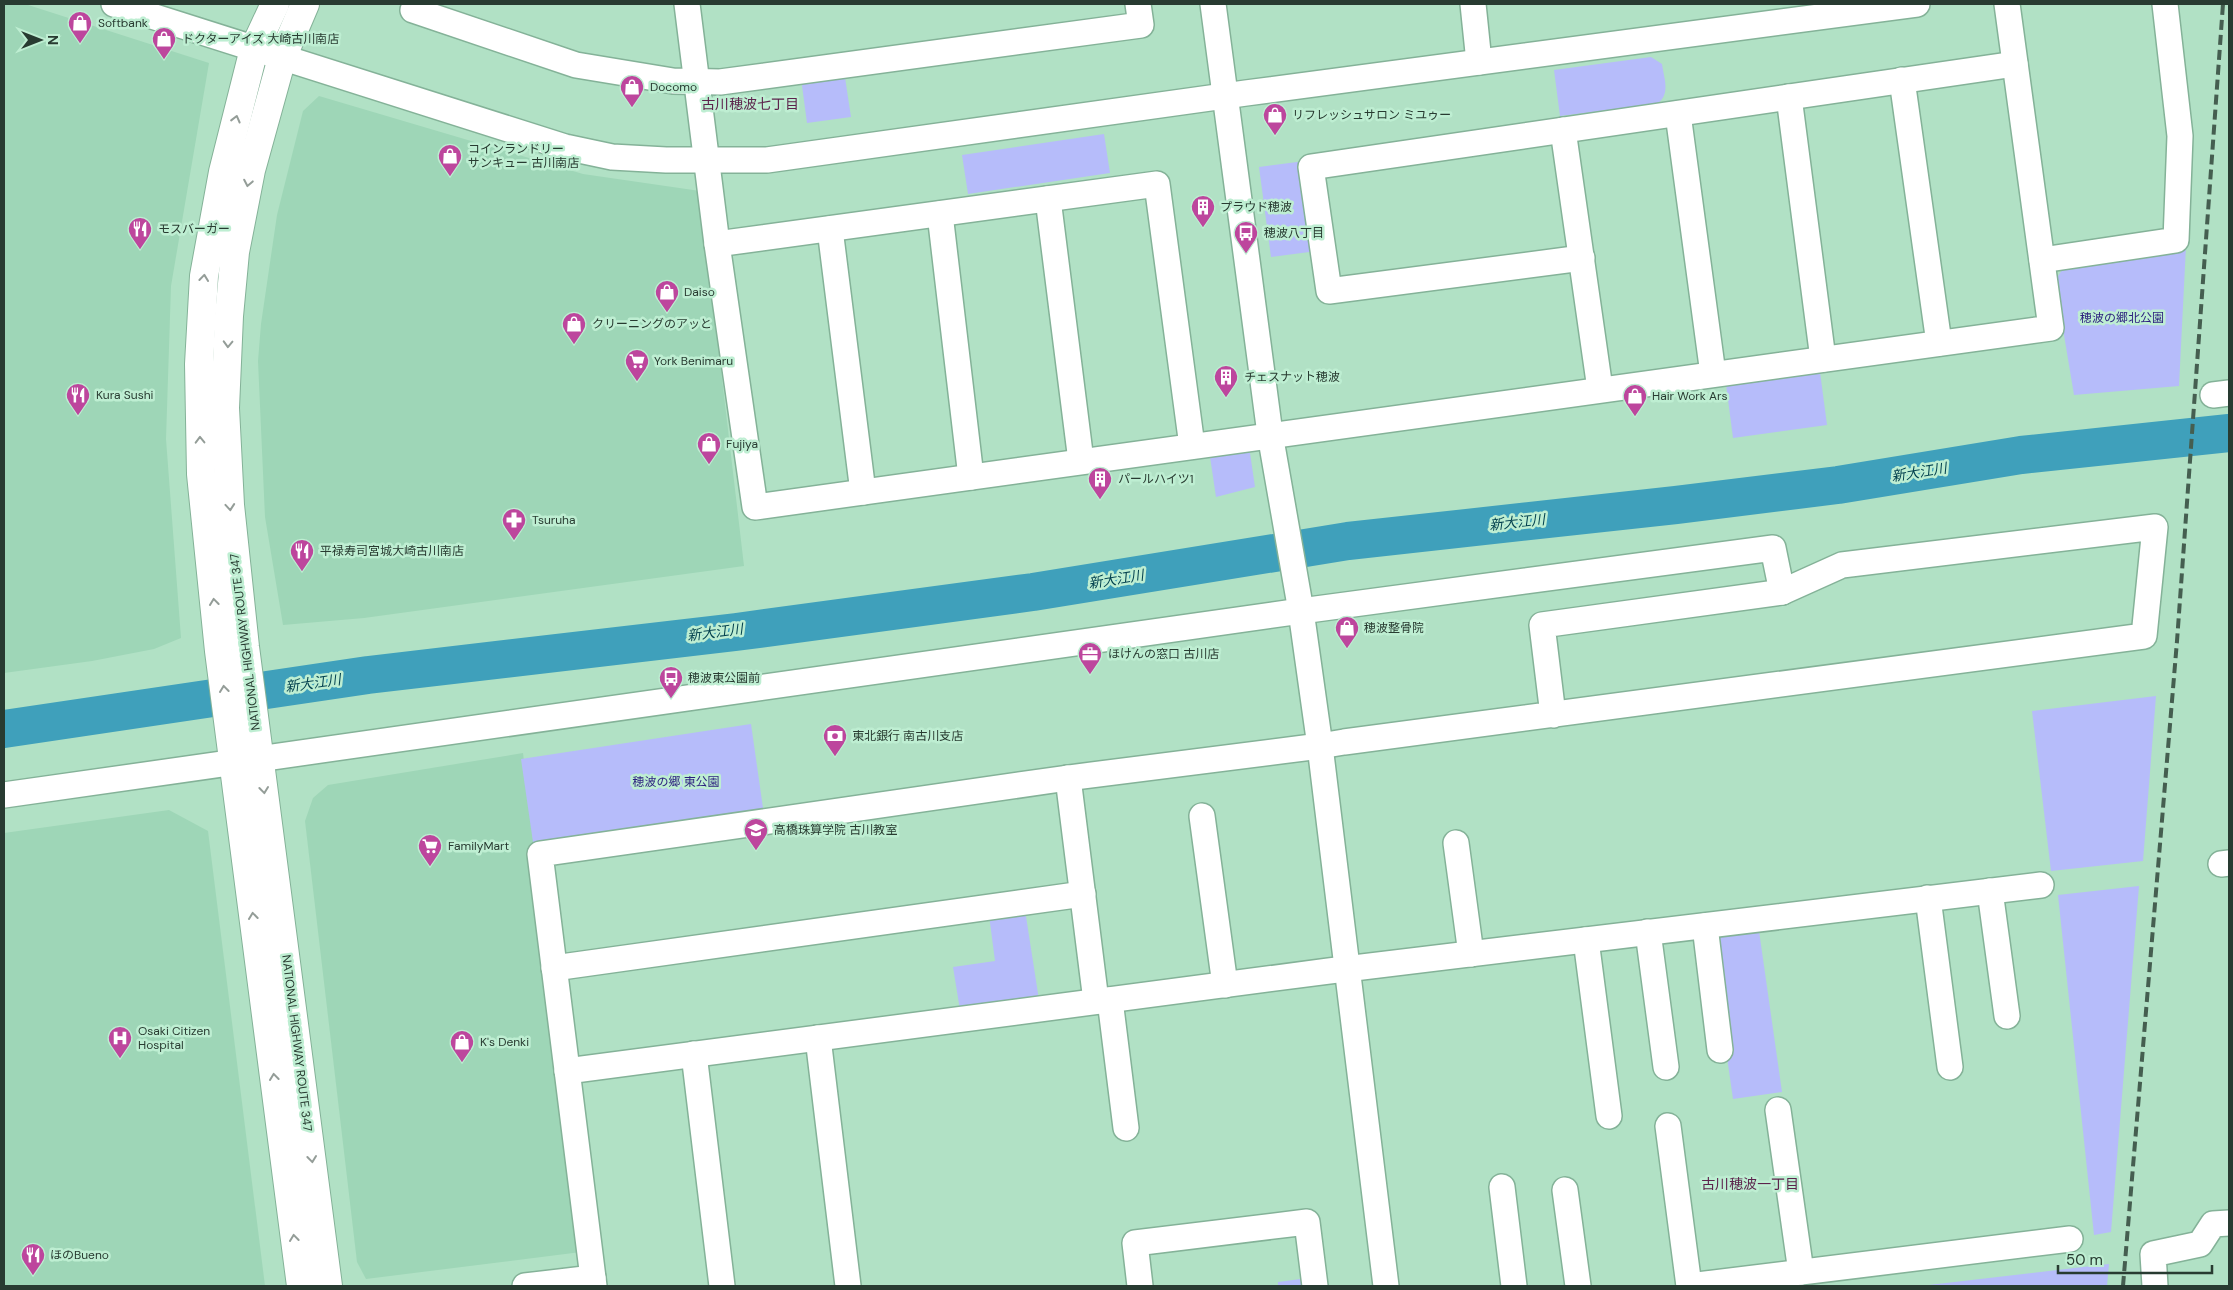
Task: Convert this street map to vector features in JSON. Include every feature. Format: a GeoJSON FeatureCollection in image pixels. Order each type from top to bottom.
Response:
{"type":"FeatureCollection","features":[{"type":"Feature","properties":{"kind":"highway","name":"NATIONAL HIGHWAY ROUTE 347"},"geometry":{"type":"LineString","coordinates":[[275,4],[254,49],[223,172],[204,276],[199,364],[201,474],[232,649],[242,726],[234,762],[301,1286]]}},
{"type":"Feature","properties":{"kind":"highway","name":"NATIONAL HIGHWAY ROUTE 347"},"geometry":{"type":"LineString","coordinates":[[232,649],[225,408],[229,316],[235,252],[251,170],[282,58],[305,4]]}},
{"type":"Feature","properties":{"kind":"highway","name":"NATIONAL HIGHWAY ROUTE 347"},"geometry":{"type":"LineString","coordinates":[[242,726],[260,759],[328,1286]]}},
{"type":"Feature","properties":{"kind":"street"},"geometry":{"type":"LineString","coordinates":[[114,4],[565,146],[612,157],[707,160],[766,160],[1917,4]]}},
{"type":"Feature","properties":{"kind":"street"},"geometry":{"type":"LineString","coordinates":[[416,4],[413,10],[576,65],[673,81],[697,82],[720,82],[1141,25],[1138,4]]}},
{"type":"Feature","properties":{"kind":"street"},"geometry":{"type":"LineString","coordinates":[[687,4],[717,244],[755,507],[1270,434],[2051,328],[2007,4]]}},
{"type":"Feature","properties":{"kind":"street"},"geometry":{"type":"LineString","coordinates":[[1213,4],[1270,434],[1300,611],[1320,746],[1386,1286]]}},
{"type":"Feature","properties":{"kind":"street"},"geometry":{"type":"LineString","coordinates":[[1473,4],[1479,62]]}},
{"type":"Feature","properties":{"kind":"street"},"geometry":{"type":"LineString","coordinates":[[2042,260],[2176,240],[2180,136],[2165,4]]}},
{"type":"Feature","properties":{"kind":"street"},"geometry":{"type":"LineString","coordinates":[[1582,258],[1329,291],[1311,168],[2015,64]]}},
{"type":"Feature","properties":{"kind":"street"},"geometry":{"type":"LineString","coordinates":[[1902,80],[1939,343]]}},
{"type":"Feature","properties":{"kind":"street"},"geometry":{"type":"LineString","coordinates":[[1789,97],[1823,359]]}},
{"type":"Feature","properties":{"kind":"street"},"geometry":{"type":"LineString","coordinates":[[1678,114],[1713,374]]}},
{"type":"Feature","properties":{"kind":"street"},"geometry":{"type":"LineString","coordinates":[[1563,130],[1600,389]]}},
{"type":"Feature","properties":{"kind":"street"},"geometry":{"type":"LineString","coordinates":[[717,244],[1157,184],[1192,446]]}},
{"type":"Feature","properties":{"kind":"street"},"geometry":{"type":"LineString","coordinates":[[1048,199],[1080,462]]}},
{"type":"Feature","properties":{"kind":"street"},"geometry":{"type":"LineString","coordinates":[[940,214],[971,477]]}},
{"type":"Feature","properties":{"kind":"street"},"geometry":{"type":"LineString","coordinates":[[830,229],[862,492]]}},
{"type":"Feature","properties":{"kind":"street"},"geometry":{"type":"LineString","coordinates":[[525,1286],[593,1282],[540,854],[1068,778],[1320,746],[1553,715],[2144,636],[2155,527],[1842,565],[1782,592],[1542,625],[1553,715]]}},
{"type":"Feature","properties":{"kind":"street"},"geometry":{"type":"LineString","coordinates":[[4,795],[1300,611],[1774,548],[1782,592]]}},
{"type":"Feature","properties":{"kind":"street"},"geometry":{"type":"LineString","coordinates":[[1068,778],[1083,894],[1126,1128]]}},
{"type":"Feature","properties":{"kind":"street"},"geometry":{"type":"LineString","coordinates":[[1202,816],[1225,984]]}},
{"type":"Feature","properties":{"kind":"street"},"geometry":{"type":"LineString","coordinates":[[1456,843],[1471,954]]}},
{"type":"Feature","properties":{"kind":"street"},"geometry":{"type":"LineString","coordinates":[[567,1071],[1225,984],[2041,885]]}},
{"type":"Feature","properties":{"kind":"street"},"geometry":{"type":"LineString","coordinates":[[1990,891],[2008,1016]]}},
{"type":"Feature","properties":{"kind":"street"},"geometry":{"type":"LineString","coordinates":[[554,968],[1083,894]]}},
{"type":"Feature","properties":{"kind":"street"},"geometry":{"type":"LineString","coordinates":[[1928,898],[1950,1067]]}},
{"type":"Feature","properties":{"kind":"street"},"geometry":{"type":"LineString","coordinates":[[1705,926],[1720,1050]]}},
{"type":"Feature","properties":{"kind":"street"},"geometry":{"type":"LineString","coordinates":[[1648,932],[1666,1067]]}},
{"type":"Feature","properties":{"kind":"street"},"geometry":{"type":"LineString","coordinates":[[1586,940],[1609,1116]]}},
{"type":"Feature","properties":{"kind":"street"},"geometry":{"type":"LineString","coordinates":[[818,1038],[848,1286]]}},
{"type":"Feature","properties":{"kind":"street"},"geometry":{"type":"LineString","coordinates":[[694,1054],[722,1286]]}},
{"type":"Feature","properties":{"kind":"street"},"geometry":{"type":"LineString","coordinates":[[1778,1110],[1801,1272]]}},
{"type":"Feature","properties":{"kind":"street"},"geometry":{"type":"LineString","coordinates":[[1668,1126],[1689,1286],[2070,1238]]}},
{"type":"Feature","properties":{"kind":"street"},"geometry":{"type":"LineString","coordinates":[[1502,1187],[1514,1286]]}},
{"type":"Feature","properties":{"kind":"street"},"geometry":{"type":"LineString","coordinates":[[1565,1190],[1578,1286]]}},
{"type":"Feature","properties":{"kind":"street"},"geometry":{"type":"LineString","coordinates":[[1140,1286],[1135,1243],[1307,1222],[1315,1286]]}},
{"type":"Feature","properties":{"kind":"street"},"geometry":{"type":"LineString","coordinates":[[2155,1286],[2153,1254],[2200,1244],[2213,1224],[2229,1223]]}},
{"type":"Feature","properties":{"kind":"shaded area"},"geometry":{"type":"Polygon","coordinates":[[[4,4],[25,4],[209,63],[171,286],[166,439],[181,638],[154,649],[92,661],[4,673],[4,4]]]}},
{"type":"Feature","properties":{"kind":"shaded area"},"geometry":{"type":"Polygon","coordinates":[[[319,96],[583,174],[700,191],[744,566],[364,618],[283,625],[265,517],[258,361],[261,324],[277,215],[303,111],[319,96]]]}},
{"type":"Feature","properties":{"kind":"shaded area"},"geometry":{"type":"Polygon","coordinates":[[[523,753],[581,1252],[366,1279],[357,1262],[305,821],[313,798],[328,785],[523,753]]]}},
{"type":"Feature","properties":{"kind":"shaded area","name":"Osaki Citizen Hospital"},"geometry":{"type":"Polygon","coordinates":[[[169,810],[208,831],[265,1286],[4,1286],[4,833],[169,810]]]}},
{"type":"Feature","properties":{"kind":"green space"},"geometry":{"type":"Polygon","coordinates":[[[1651,57],[1662,64],[1665,81],[1664,96],[1657,104],[1560,116],[1554,70],[1651,57]]]}},
{"type":"Feature","properties":{"kind":"green space"},"geometry":{"type":"Polygon","coordinates":[[[844,71],[851,117],[807,123],[801,78],[844,71]]]}},
{"type":"Feature","properties":{"kind":"green space"},"geometry":{"type":"Polygon","coordinates":[[[1104,134],[1110,173],[968,194],[962,155],[1104,134]]]}},
{"type":"Feature","properties":{"kind":"green space"},"geometry":{"type":"Polygon","coordinates":[[[1305,161],[1317,251],[1271,257],[1259,167],[1305,161]]]}},
{"type":"Feature","properties":{"kind":"green space","name":"穂波の郷北公園"},"geometry":{"type":"Polygon","coordinates":[[[2186,246],[2179,386],[2074,395],[2055,281],[2065,265],[2186,246]]]}},
{"type":"Feature","properties":{"kind":"green space"},"geometry":{"type":"Polygon","coordinates":[[[1820,372],[1827,425],[1733,438],[1726,384],[1820,372]]]}},
{"type":"Feature","properties":{"kind":"green space"},"geometry":{"type":"Polygon","coordinates":[[[1241,445],[1250,453],[1255,487],[1216,497],[1209,450],[1241,445]]]}},
{"type":"Feature","properties":{"kind":"green space"},"geometry":{"type":"Polygon","coordinates":[[[2156,696],[2143,861],[2051,871],[2032,711],[2156,696]]]}},
{"type":"Feature","properties":{"kind":"green space","name":"穂波の郷 東公園"},"geometry":{"type":"Polygon","coordinates":[[[751,724],[764,815],[534,849],[521,759],[751,724]]]}},
{"type":"Feature","properties":{"kind":"green space"},"geometry":{"type":"Polygon","coordinates":[[[2139,886],[2111,1232],[2094,1235],[2058,895],[2139,886]]]}},
{"type":"Feature","properties":{"kind":"green space"},"geometry":{"type":"Polygon","coordinates":[[[1025,910],[1039,1000],[960,1010],[953,967],[995,961],[989,915],[1025,910]]]}},
{"type":"Feature","properties":{"kind":"green space"},"geometry":{"type":"Polygon","coordinates":[[[1759,931],[1782,1092],[1733,1099],[1710,938],[1759,931]]]}},
{"type":"Feature","properties":{"kind":"green space"},"geometry":{"type":"Polygon","coordinates":[[[2109,1264],[2107,1286],[1920,1286],[2109,1264]]]}},
{"type":"Feature","properties":{"kind":"green space"},"geometry":{"type":"Polygon","coordinates":[[[1308,1278],[1309,1286],[1278,1286],[1278,1282],[1308,1278]]]}},
{"type":"Feature","properties":{"kind":"waterway","name":"新大江川"},"geometry":{"type":"LineString","coordinates":[[4,729],[368,675],[736,632],[1033,592],[1348,541],[1676,505],[1838,485],[2021,455],[2229,433]]}},
{"type":"Feature","properties":{"kind":"railway"},"geometry":{"type":"LineString","coordinates":[[2123,1286],[2177,641],[2223,4]]}},
{"type":"Feature","properties":{"kind":"place","name":"Softbank"},"geometry":{"type":"Point","coordinates":[80,44]}},
{"type":"Feature","properties":{"kind":"place","name":"ドクターアイズ 大崎古川南店"},"geometry":{"type":"Point","coordinates":[164,60]}},
{"type":"Feature","properties":{"kind":"place","name":"Docomo"},"geometry":{"type":"Point","coordinates":[632,108]}},
{"type":"Feature","properties":{"kind":"place","name":"リフレッシュサロン ミユゥー"},"geometry":{"type":"Point","coordinates":[1275,136]}},
{"type":"Feature","properties":{"kind":"place","name":"コインランドリー サンキュー 古川南店"},"geometry":{"type":"Point","coordinates":[450,177]}},
{"type":"Feature","properties":{"kind":"place","name":"プラウド穂波"},"geometry":{"type":"Point","coordinates":[1203,228]}},
{"type":"Feature","properties":{"kind":"place","name":"モスバーガー"},"geometry":{"type":"Point","coordinates":[140,250]}},
{"type":"Feature","properties":{"kind":"place","name":"穂波八丁目"},"geometry":{"type":"Point","coordinates":[1246,254]}},
{"type":"Feature","properties":{"kind":"place","name":"Daiso"},"geometry":{"type":"Point","coordinates":[667,313]}},
{"type":"Feature","properties":{"kind":"place","name":"クリーニングのアッと"},"geometry":{"type":"Point","coordinates":[574,345]}},
{"type":"Feature","properties":{"kind":"place","name":"York Benimaru"},"geometry":{"type":"Point","coordinates":[637,382]}},
{"type":"Feature","properties":{"kind":"place","name":"チェスナット穂波"},"geometry":{"type":"Point","coordinates":[1226,398]}},
{"type":"Feature","properties":{"kind":"place","name":"Kura Sushi"},"geometry":{"type":"Point","coordinates":[78,416]}},
{"type":"Feature","properties":{"kind":"place","name":"Hair Work Ars"},"geometry":{"type":"Point","coordinates":[1635,417]}},
{"type":"Feature","properties":{"kind":"place","name":"Fujiya"},"geometry":{"type":"Point","coordinates":[709,465]}},
{"type":"Feature","properties":{"kind":"place","name":"パールハイツ1"},"geometry":{"type":"Point","coordinates":[1100,500]}},
{"type":"Feature","properties":{"kind":"place","name":"Tsuruha"},"geometry":{"type":"Point","coordinates":[514,541]}},
{"type":"Feature","properties":{"kind":"place","name":"平禄寿司宮城大崎古川南店"},"geometry":{"type":"Point","coordinates":[302,572]}},
{"type":"Feature","properties":{"kind":"place","name":"穂波整骨院"},"geometry":{"type":"Point","coordinates":[1347,649]}},
{"type":"Feature","properties":{"kind":"place","name":"ほけんの窓口 古川店"},"geometry":{"type":"Point","coordinates":[1090,675]}},
{"type":"Feature","properties":{"kind":"place","name":"穂波東公園前"},"geometry":{"type":"Point","coordinates":[671,699]}},
{"type":"Feature","properties":{"kind":"place","name":"東北銀行 南古川支店"},"geometry":{"type":"Point","coordinates":[835,757]}},
{"type":"Feature","properties":{"kind":"place","name":"高橋珠算学院 古川教室"},"geometry":{"type":"Point","coordinates":[756,851]}},
{"type":"Feature","properties":{"kind":"place","name":"FamilyMart"},"geometry":{"type":"Point","coordinates":[430,867]}},
{"type":"Feature","properties":{"kind":"place","name":"Osaki Citizen Hospital"},"geometry":{"type":"Point","coordinates":[120,1059]}},
{"type":"Feature","properties":{"kind":"place","name":"K's Denki"},"geometry":{"type":"Point","coordinates":[462,1063]}},
{"type":"Feature","properties":{"kind":"place","name":"ほのBueno"},"geometry":{"type":"Point","coordinates":[33,1276]}},
{"type":"Feature","properties":{"kind":"district","name":"古川穂波七丁目"},"geometry":{"type":"Point","coordinates":[750,104]}},
{"type":"Feature","properties":{"kind":"district","name":"古川穂波一丁目"},"geometry":{"type":"Point","coordinates":[1750,1184]}}]}
